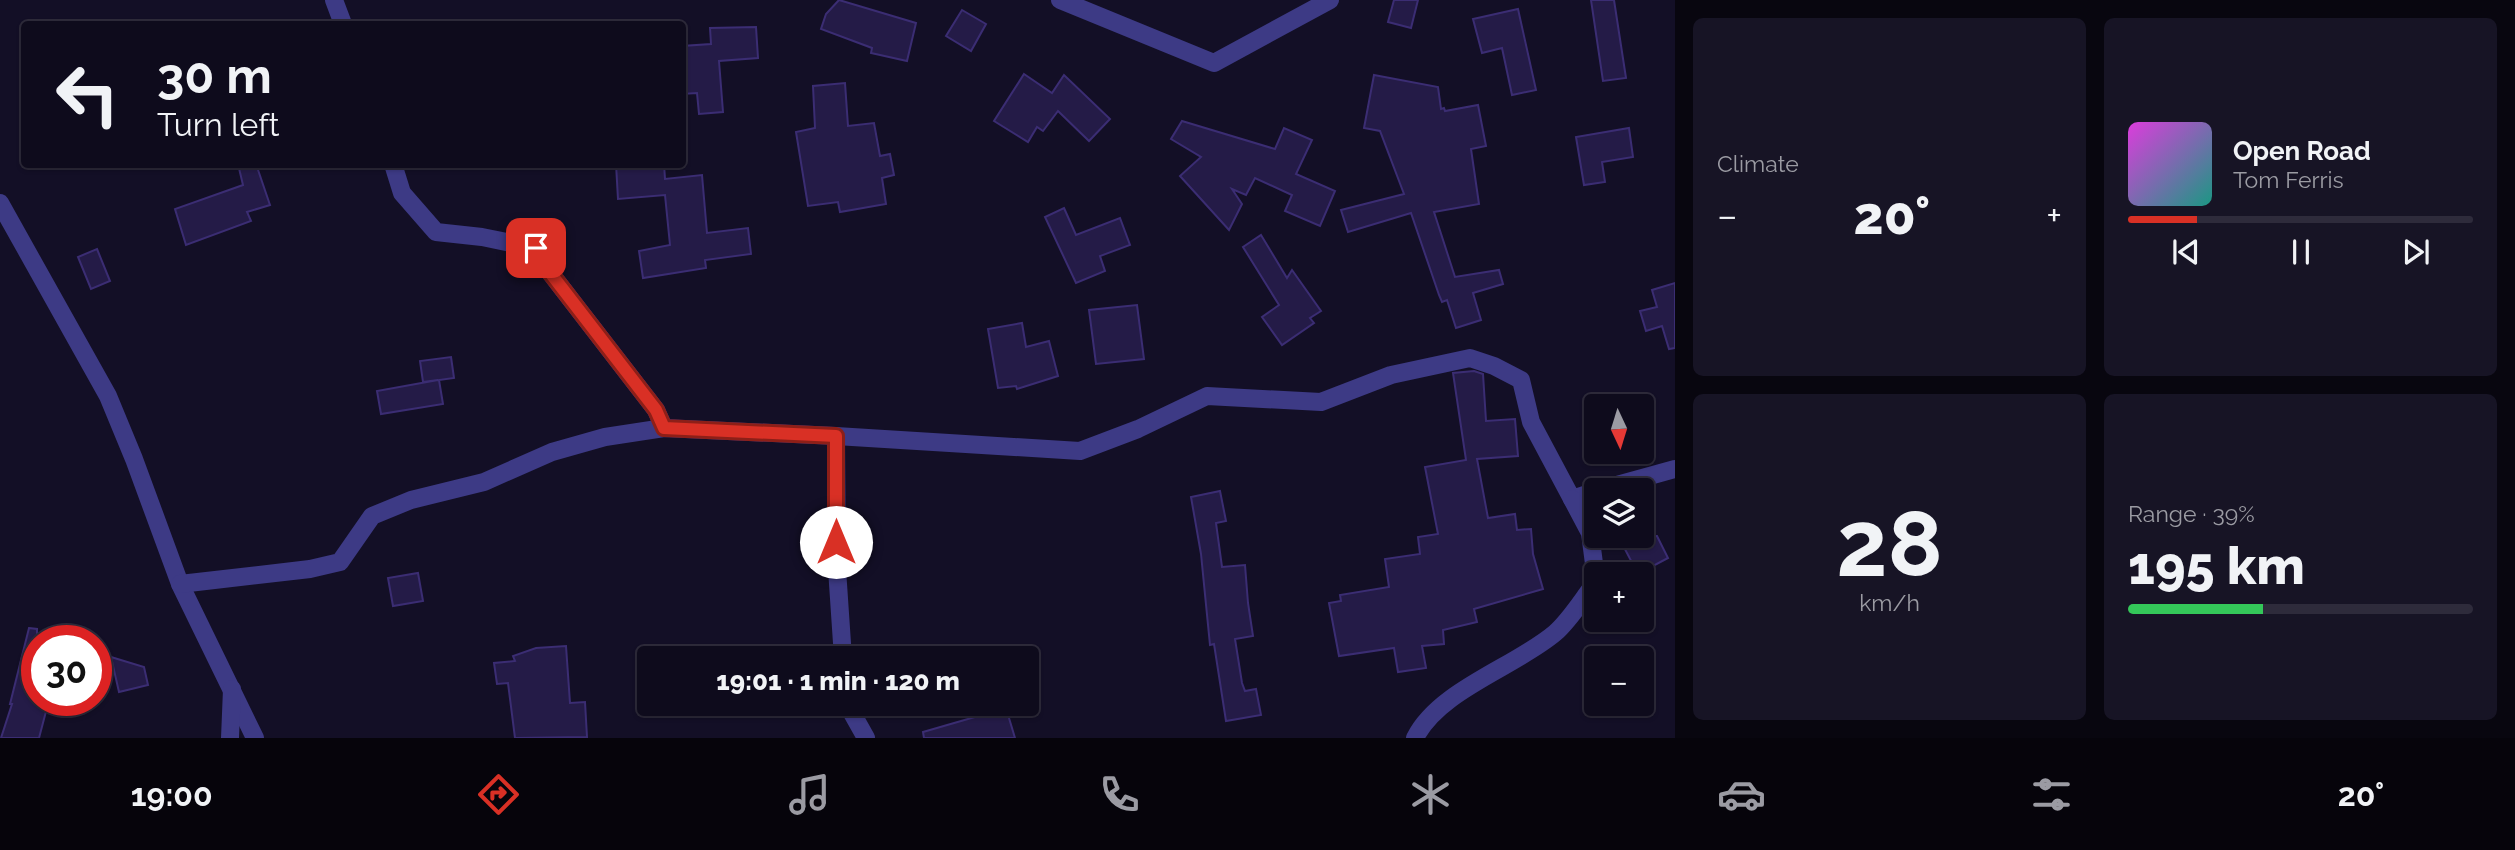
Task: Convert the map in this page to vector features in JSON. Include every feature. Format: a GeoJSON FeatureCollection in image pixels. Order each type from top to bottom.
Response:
{"type":"FeatureCollection","features":[{"type":"Feature","properties":{"kind":"street"},"geometry":{"type":"LineString","coordinates":[[334,0],[342,21]]}},
{"type":"Feature","properties":{"kind":"street"},"geometry":{"type":"LineString","coordinates":[[1060,0],[1214,63],[1330,0]]}},
{"type":"Feature","properties":{"kind":"street"},"geometry":{"type":"LineString","coordinates":[[394,168],[402,193],[436,232],[482,237],[536,248],[545,266],[656,410],[664,428]]}},
{"type":"Feature","properties":{"kind":"street"},"geometry":{"type":"LineString","coordinates":[[0,202],[107,396],[134,459],[180,584],[255,738]]}},
{"type":"Feature","properties":{"kind":"street"},"geometry":{"type":"LineString","coordinates":[[180,584],[310,569],[340,562],[372,516],[411,500],[484,482],[552,452],[605,437],[664,428],[1080,451],[1138,429],[1207,396],[1321,402],[1391,375],[1469,358],[1494,366],[1521,380],[1531,422],[1590,533],[1594,562]]}},
{"type":"Feature","properties":{"kind":"street"},"geometry":{"type":"LineString","coordinates":[[836,436],[836,569],[842,646]]}},
{"type":"Feature","properties":{"kind":"street"},"geometry":{"type":"LineString","coordinates":[[1642,478],[1675,469]]}},
{"type":"Feature","properties":{"kind":"street"},"geometry":{"type":"LineString","coordinates":[[1572,499],[1584,495]]}},
{"type":"Feature","properties":{"kind":"street"},"geometry":{"type":"LineString","coordinates":[[1415,738],[1423,723],[1457,696],[1556,632],[1584,596]]}},
{"type":"Feature","properties":{"kind":"street"},"geometry":{"type":"LineString","coordinates":[[230,738],[232,686]]}},
{"type":"Feature","properties":{"kind":"street"},"geometry":{"type":"LineString","coordinates":[[848,716],[849,738]]}},
{"type":"Feature","properties":{"kind":"street"},"geometry":{"type":"LineString","coordinates":[[854,716],[866,738]]}},
{"type":"Feature","properties":{"kind":"building"},"geometry":{"type":"Polygon","coordinates":[[[839,0],[916,23],[907,61],[871,53],[872,48],[821,29],[826,14],[839,0]]]}},
{"type":"Feature","properties":{"kind":"building"},"geometry":{"type":"Polygon","coordinates":[[[1394,0],[1418,0],[1411,28],[1388,22],[1394,0]]]}},
{"type":"Feature","properties":{"kind":"building"},"geometry":{"type":"Polygon","coordinates":[[[1591,0],[1614,0],[1626,78],[1603,81],[1591,0]]]}},
{"type":"Feature","properties":{"kind":"building"},"geometry":{"type":"Polygon","coordinates":[[[1518,9],[1536,90],[1512,95],[1502,48],[1482,53],[1473,19],[1518,9]]]}},
{"type":"Feature","properties":{"kind":"building"},"geometry":{"type":"Polygon","coordinates":[[[962,10],[986,24],[971,51],[946,36],[962,10]]]}},
{"type":"Feature","properties":{"kind":"building"},"geometry":{"type":"Polygon","coordinates":[[[756,27],[758,58],[719,61],[723,112],[699,114],[697,93],[686,94],[686,46],[711,44],[710,28],[756,27]]]}},
{"type":"Feature","properties":{"kind":"building"},"geometry":{"type":"Polygon","coordinates":[[[1024,74],[1052,93],[1064,75],[1110,119],[1089,141],[1058,111],[1043,131],[1037,127],[1028,142],[994,121],[1024,74]]]}},
{"type":"Feature","properties":{"kind":"building"},"geometry":{"type":"Polygon","coordinates":[[[1374,75],[1438,87],[1441,109],[1444,108],[1445,111],[1478,105],[1486,146],[1471,149],[1479,204],[1434,212],[1455,277],[1499,270],[1503,284],[1473,293],[1481,320],[1456,328],[1447,300],[1442,302],[1439,295],[1411,213],[1348,232],[1341,210],[1404,194],[1380,131],[1364,128],[1374,75]]]}},
{"type":"Feature","properties":{"kind":"building"},"geometry":{"type":"Polygon","coordinates":[[[845,83],[848,126],[874,123],[880,156],[890,154],[894,175],[882,178],[886,204],[840,212],[838,202],[808,206],[796,132],[815,128],[813,86],[845,83]]]}},
{"type":"Feature","properties":{"kind":"building"},"geometry":{"type":"Polygon","coordinates":[[[1182,121],[1275,149],[1284,128],[1312,140],[1296,174],[1335,191],[1320,226],[1285,211],[1292,195],[1255,178],[1246,195],[1232,189],[1242,204],[1229,230],[1180,176],[1201,157],[1171,139],[1182,121]]]}},
{"type":"Feature","properties":{"kind":"building"},"geometry":{"type":"Polygon","coordinates":[[[1629,128],[1633,157],[1602,162],[1605,182],[1584,185],[1576,137],[1629,128]]]}},
{"type":"Feature","properties":{"kind":"building"},"geometry":{"type":"Polygon","coordinates":[[[239,168],[257,168],[270,205],[247,212],[251,221],[186,245],[175,209],[243,185],[239,168]]]}},
{"type":"Feature","properties":{"kind":"building"},"geometry":{"type":"Polygon","coordinates":[[[616,168],[664,168],[665,179],[702,175],[707,233],[748,228],[751,254],[705,260],[706,268],[643,278],[639,251],[670,245],[665,195],[618,199],[616,168]]]}},
{"type":"Feature","properties":{"kind":"building"},"geometry":{"type":"Polygon","coordinates":[[[1064,208],[1076,235],[1120,218],[1130,245],[1100,256],[1105,271],[1076,283],[1045,217],[1064,208]]]}},
{"type":"Feature","properties":{"kind":"building"},"geometry":{"type":"Polygon","coordinates":[[[1261,235],[1287,278],[1292,270],[1321,311],[1310,318],[1314,323],[1282,345],[1262,317],[1279,305],[1243,247],[1261,235]]]}},
{"type":"Feature","properties":{"kind":"building"},"geometry":{"type":"Polygon","coordinates":[[[97,249],[110,281],[91,289],[78,257],[97,249]]]}},
{"type":"Feature","properties":{"kind":"building"},"geometry":{"type":"Polygon","coordinates":[[[1675,283],[1675,348],[1669,349],[1662,326],[1646,331],[1640,311],[1657,307],[1652,290],[1675,283]]]}},
{"type":"Feature","properties":{"kind":"building"},"geometry":{"type":"Polygon","coordinates":[[[1137,305],[1144,359],[1096,364],[1089,310],[1137,305]]]}},
{"type":"Feature","properties":{"kind":"building"},"geometry":{"type":"Polygon","coordinates":[[[1022,323],[1026,347],[1049,341],[1058,376],[1017,389],[1016,386],[998,388],[988,329],[1022,323]]]}},
{"type":"Feature","properties":{"kind":"building"},"geometry":{"type":"Polygon","coordinates":[[[451,357],[454,378],[439,380],[443,404],[381,414],[377,391],[438,380],[423,382],[420,361],[451,357]]]}},
{"type":"Feature","properties":{"kind":"building"},"geometry":{"type":"Polygon","coordinates":[[[1474,371],[1483,374],[1486,421],[1515,419],[1518,456],[1477,459],[1488,518],[1515,514],[1517,530],[1531,529],[1533,554],[1543,589],[1474,609],[1477,622],[1443,630],[1444,644],[1422,646],[1426,668],[1398,672],[1394,648],[1339,656],[1329,603],[1341,601],[1340,595],[1389,587],[1385,559],[1420,554],[1418,537],[1438,534],[1425,467],[1466,460],[1453,373],[1474,371]]]}},
{"type":"Feature","properties":{"kind":"building"},"geometry":{"type":"Polygon","coordinates":[[[1220,491],[1226,521],[1216,523],[1222,567],[1245,565],[1253,636],[1235,639],[1242,683],[1245,691],[1256,689],[1261,715],[1226,721],[1214,644],[1210,645],[1201,554],[1191,497],[1220,491]]]}},
{"type":"Feature","properties":{"kind":"building"},"geometry":{"type":"Polygon","coordinates":[[[1654,536],[1657,536],[1668,558],[1654,565],[1654,562],[1632,562],[1624,548],[1654,548],[1654,536]]]}},
{"type":"Feature","properties":{"kind":"building"},"geometry":{"type":"Polygon","coordinates":[[[418,573],[423,601],[393,606],[388,578],[418,573]]]}},
{"type":"Feature","properties":{"kind":"building"},"geometry":{"type":"Polygon","coordinates":[[[566,646],[570,703],[585,702],[587,737],[515,738],[508,683],[497,684],[494,663],[515,661],[513,656],[536,648],[566,646]]]}},
{"type":"Feature","properties":{"kind":"building"},"geometry":{"type":"Polygon","coordinates":[[[112,657],[144,667],[148,685],[119,692],[112,657]]]}},
{"type":"Feature","properties":{"kind":"building"},"geometry":{"type":"Polygon","coordinates":[[[21,660],[21,716],[45,716],[39,738],[1,738],[21,660]]]}},
{"type":"Feature","properties":{"kind":"building"},"geometry":{"type":"Polygon","coordinates":[[[978,716],[1008,716],[1015,738],[924,738],[923,732],[978,716]]]}},
{"type":"Feature","properties":{"kind":"route"},"geometry":{"type":"LineString","coordinates":[[536,248],[545,266],[656,410],[664,428],[836,436],[836,542]]}}]}
